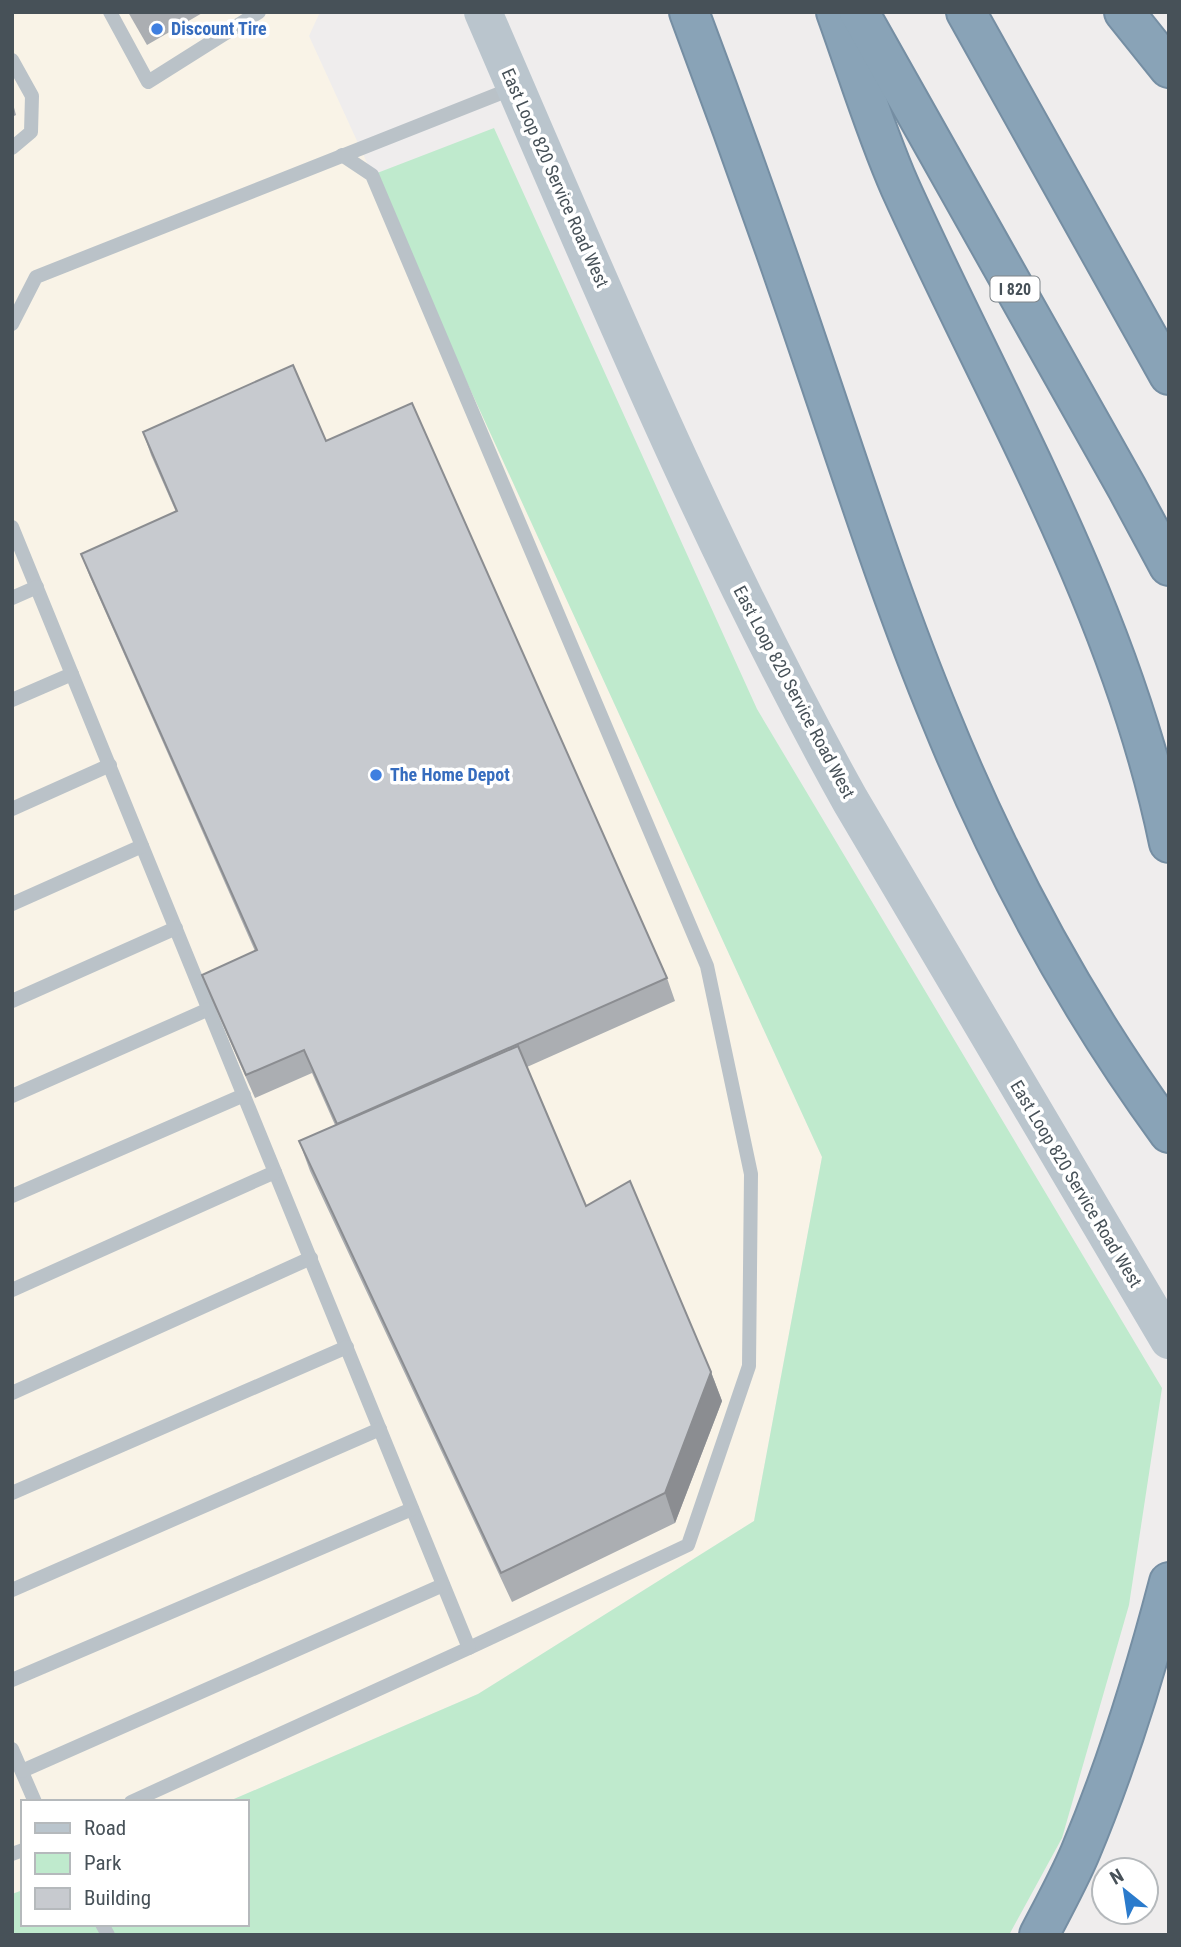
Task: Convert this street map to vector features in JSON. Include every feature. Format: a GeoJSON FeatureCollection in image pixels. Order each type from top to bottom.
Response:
{"type":"FeatureCollection","features":[{"type":"Feature","properties":{"kind":"highway"},"geometry":{"type":"LineString","coordinates":[[689,12],[792,297],[914,652],[967,781],[1020,890],[1104,1036],[1140,1094],[1169,1133]]}},
{"type":"Feature","properties":{"kind":"highway"},"geometry":{"type":"LineString","coordinates":[[836,12],[900,186],[1045,489],[1091,593],[1128,695],[1162,809],[1169,843]]}},
{"type":"Feature","properties":{"kind":"highway","name":"I 820"},"geometry":{"type":"LineString","coordinates":[[859,12],[1169,566]]}},
{"type":"Feature","properties":{"kind":"highway"},"geometry":{"type":"LineString","coordinates":[[967,12],[1169,375]]}},
{"type":"Feature","properties":{"kind":"highway"},"geometry":{"type":"LineString","coordinates":[[1124,12],[1169,68]]}},
{"type":"Feature","properties":{"kind":"highway"},"geometry":{"type":"LineString","coordinates":[[1039,1935],[1080,1854],[1115,1761],[1146,1671],[1169,1582]]}},
{"type":"Feature","properties":{"kind":"main road","name":"East Loop 820 Service Road West"},"geometry":{"type":"LineString","coordinates":[[483,12],[683,470],[772,654],[850,800],[1169,1340]]}},
{"type":"Feature","properties":{"kind":"lane"},"geometry":{"type":"LineString","coordinates":[[110,12],[148,82],[259,12]]}},
{"type":"Feature","properties":{"kind":"lane"},"geometry":{"type":"LineString","coordinates":[[12,61],[33,96],[31,132],[12,148]]}},
{"type":"Feature","properties":{"kind":"lane"},"geometry":{"type":"LineString","coordinates":[[12,324],[36,277],[516,87]]}},
{"type":"Feature","properties":{"kind":"lane"},"geometry":{"type":"LineString","coordinates":[[135,1800],[688,1545],[748,1366],[751,1174],[707,966],[372,175],[342,155]]}},
{"type":"Feature","properties":{"kind":"lane"},"geometry":{"type":"LineString","coordinates":[[12,527],[469,1648]]}},
{"type":"Feature","properties":{"kind":"lane"},"geometry":{"type":"LineString","coordinates":[[12,598],[37,587]]}},
{"type":"Feature","properties":{"kind":"lane"},"geometry":{"type":"LineString","coordinates":[[12,700],[72,674]]}},
{"type":"Feature","properties":{"kind":"lane"},"geometry":{"type":"LineString","coordinates":[[12,809],[110,765]]}},
{"type":"Feature","properties":{"kind":"lane"},"geometry":{"type":"LineString","coordinates":[[12,904],[142,846]]}},
{"type":"Feature","properties":{"kind":"lane"},"geometry":{"type":"LineString","coordinates":[[12,1001],[176,928]]}},
{"type":"Feature","properties":{"kind":"lane"},"geometry":{"type":"LineString","coordinates":[[12,1096],[209,1009]]}},
{"type":"Feature","properties":{"kind":"lane"},"geometry":{"type":"LineString","coordinates":[[12,1196],[244,1095]]}},
{"type":"Feature","properties":{"kind":"lane"},"geometry":{"type":"LineString","coordinates":[[12,1290],[275,1172]]}},
{"type":"Feature","properties":{"kind":"lane"},"geometry":{"type":"LineString","coordinates":[[12,1393],[311,1258]]}},
{"type":"Feature","properties":{"kind":"lane"},"geometry":{"type":"LineString","coordinates":[[12,1493],[347,1347]]}},
{"type":"Feature","properties":{"kind":"lane"},"geometry":{"type":"LineString","coordinates":[[12,1590],[380,1429]]}},
{"type":"Feature","properties":{"kind":"lane"},"geometry":{"type":"LineString","coordinates":[[12,1680],[412,1509]]}},
{"type":"Feature","properties":{"kind":"lane"},"geometry":{"type":"LineString","coordinates":[[22,1771],[443,1585]]}},
{"type":"Feature","properties":{"kind":"lane"},"geometry":{"type":"LineString","coordinates":[[12,1749],[34,1800]]}},
{"type":"Feature","properties":{"kind":"shaded area"},"geometry":{"type":"Polygon","coordinates":[[[12,12],[320,12],[309,36],[822,1157],[754,1521],[478,1694],[232,1800],[21,1800],[21,1891],[12,1894],[12,12]]]}},
{"type":"Feature","properties":{"kind":"green space"},"geometry":{"type":"Polygon","coordinates":[[[494,128],[757,709],[1162,1388],[1129,1605],[1062,1838],[1009,1935],[12,1935],[12,1894],[21,1891],[21,1926],[248,1926],[248,1800],[232,1800],[478,1694],[754,1521],[822,1157],[372,175],[494,128]]]}},
{"type":"Feature","properties":{"kind":"building","name":"The Home Depot"},"geometry":{"type":"Polygon","coordinates":[[[293,365],[326,441],[412,403],[667,978],[337,1124],[304,1050],[246,1075],[202,975],[257,950],[81,554],[177,511],[143,432],[293,365]]]}},
{"type":"Feature","properties":{"kind":"building"},"geometry":{"type":"Polygon","coordinates":[[[518,1046],[586,1206],[630,1181],[711,1372],[665,1493],[501,1573],[299,1141],[518,1046]]]}},
{"type":"Feature","properties":{"kind":"place","name":"Discount Tire"},"geometry":{"type":"Point","coordinates":[157,29]}},
{"type":"Feature","properties":{"kind":"place","name":"The Home Depot"},"geometry":{"type":"Point","coordinates":[376,775]}}]}
